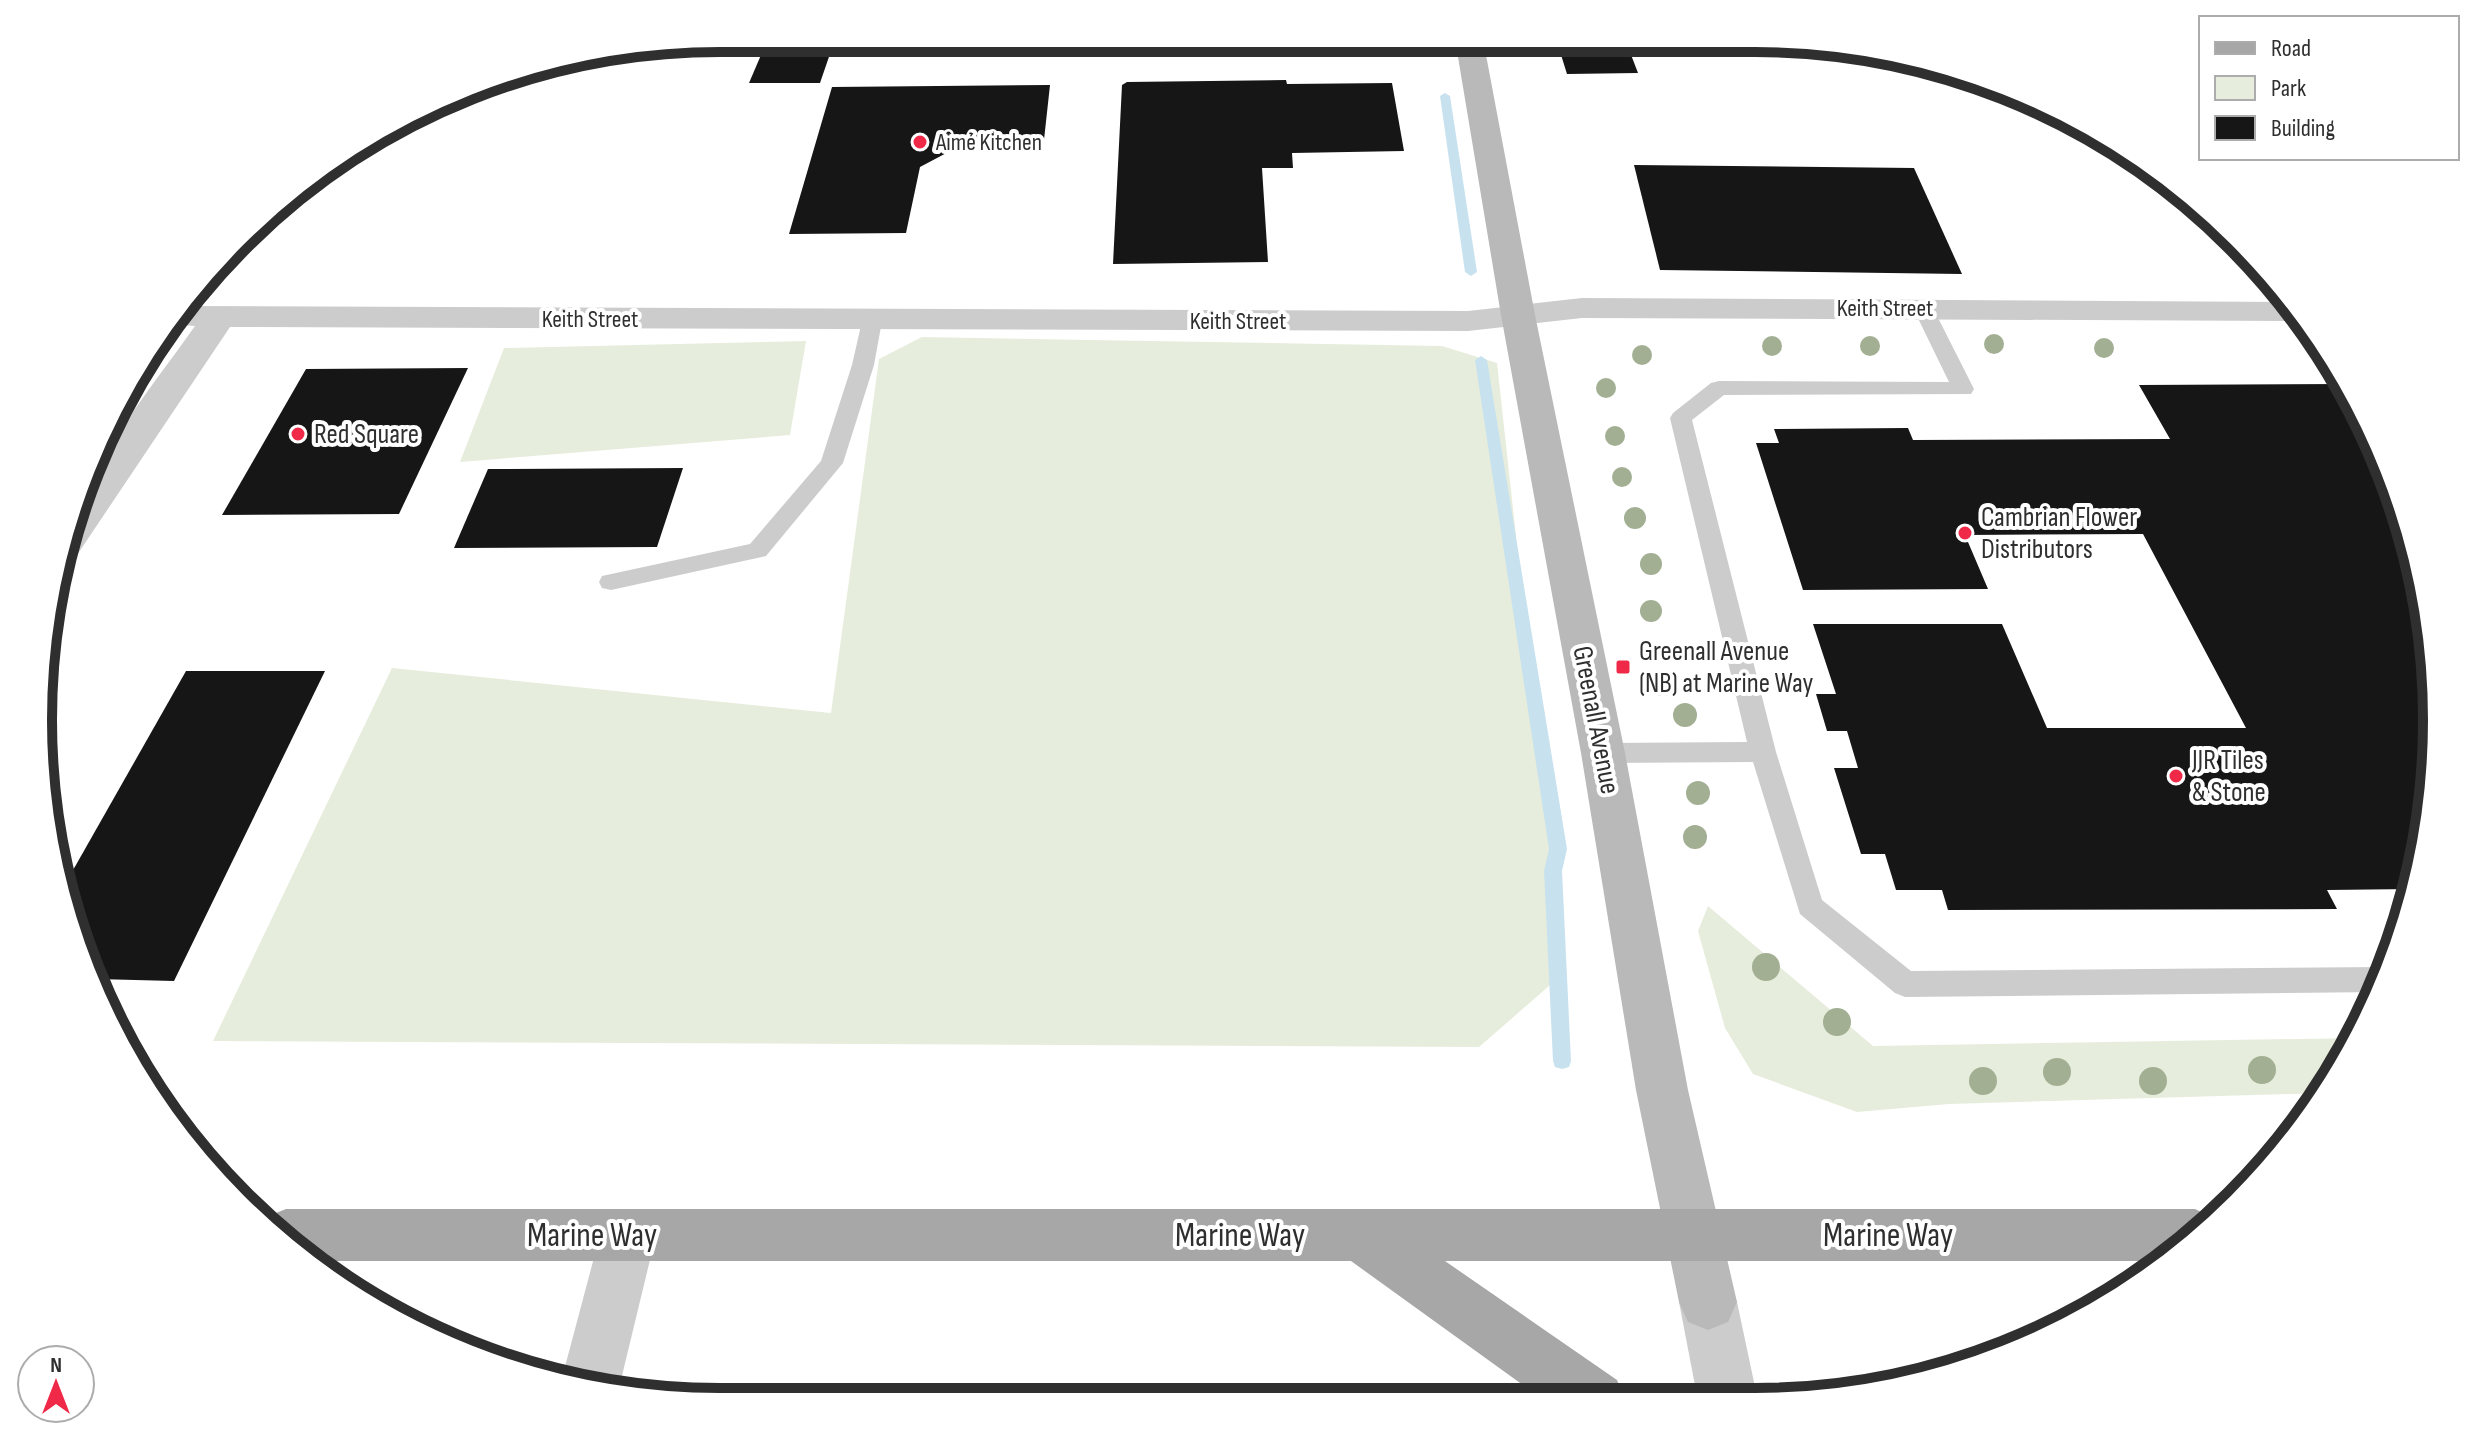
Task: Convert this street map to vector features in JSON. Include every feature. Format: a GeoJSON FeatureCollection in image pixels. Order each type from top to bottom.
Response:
{"type":"FeatureCollection","features":[{"type":"Feature","properties":{"kind":"main road","name":"Marine Way"},"geometry":{"type":"LineString","coordinates":[[295,1235],[2180,1235]]}},
{"type":"Feature","properties":{"kind":"main road"},"geometry":{"type":"LineString","coordinates":[[1360,1235],[1578,1388]]}},
{"type":"Feature","properties":{"kind":"street","name":"Greenall Avenue"},"geometry":{"type":"LineString","coordinates":[[1471,52],[1518,315],[1603,753],[1659,1079],[1725,1388]]}},
{"type":"Feature","properties":{"kind":"street","name":"Keith Street"},"geometry":{"type":"LineString","coordinates":[[188,317],[869,337],[1468,321],[1582,308],[2284,312]]}},
{"type":"Feature","properties":{"kind":"street"},"geometry":{"type":"LineString","coordinates":[[89,500],[218,318]]}},
{"type":"Feature","properties":{"kind":"street"},"geometry":{"type":"LineString","coordinates":[[592,1375],[628,1235]]}},
{"type":"Feature","properties":{"kind":"lane"},"geometry":{"type":"LineString","coordinates":[[1923,308],[1963,389],[1719,388],[1681,418],[1763,752],[1810,906],[1905,984],[2371,979]]}},
{"type":"Feature","properties":{"kind":"lane"},"geometry":{"type":"LineString","coordinates":[[611,582],[758,550],[832,463],[869,337]]}},
{"type":"Feature","properties":{"kind":"lane"},"geometry":{"type":"LineString","coordinates":[[1603,753],[1763,752]]}},
{"type":"Feature","properties":{"kind":"green space"},"geometry":{"type":"Polygon","coordinates":[[[922,337],[1442,346],[1497,363],[1564,973],[1479,1047],[213,1041],[392,668],[831,713],[879,359],[922,337]]]}},
{"type":"Feature","properties":{"kind":"green space"},"geometry":{"type":"Polygon","coordinates":[[[806,341],[790,435],[460,462],[504,348],[806,341]]]}},
{"type":"Feature","properties":{"kind":"green space"},"geometry":{"type":"Polygon","coordinates":[[[1708,906],[1873,1046],[2342,1038],[2308,1093],[1949,1104],[1857,1112],[1753,1074],[1725,1028],[1698,931],[1708,906]]]}},
{"type":"Feature","properties":{"kind":"building"},"geometry":{"type":"Polygon","coordinates":[[[762,52],[831,52],[820,83],[749,83],[762,52]]]}},
{"type":"Feature","properties":{"kind":"building"},"geometry":{"type":"Polygon","coordinates":[[[1560,52],[1630,52],[1638,73],[1567,74],[1560,52]]]}},
{"type":"Feature","properties":{"kind":"building"},"geometry":{"type":"Polygon","coordinates":[[[1286,80],[1287,84],[1392,83],[1404,151],[1292,153],[1293,168],[1262,168],[1268,262],[1113,264],[1122,85],[1127,82],[1286,80]]]}},
{"type":"Feature","properties":{"kind":"building"},"geometry":{"type":"Polygon","coordinates":[[[1050,85],[1043,149],[954,149],[920,167],[906,233],[789,234],[832,87],[1050,85]]]}},
{"type":"Feature","properties":{"kind":"building"},"geometry":{"type":"Polygon","coordinates":[[[1634,165],[1914,168],[1962,274],[1660,270],[1634,165]]]}},
{"type":"Feature","properties":{"kind":"building"},"geometry":{"type":"Polygon","coordinates":[[[468,368],[399,514],[222,515],[306,369],[468,368]]]}},
{"type":"Feature","properties":{"kind":"building"},"geometry":{"type":"Polygon","coordinates":[[[2139,385],[2334,386],[2388,505],[2410,590],[2417,633],[2422,676],[2422,764],[2410,850],[2401,889],[2327,890],[2337,909],[1948,910],[1942,890],[1896,890],[1885,854],[1861,854],[1834,768],[1858,768],[1847,731],[1827,731],[1816,694],[1836,694],[1813,624],[2002,624],[2047,728],[2246,728],[2143,534],[1965,535],[1988,589],[1803,590],[1756,443],[1779,443],[1774,429],[1908,428],[1913,440],[2170,439],[2139,385]]]}},
{"type":"Feature","properties":{"kind":"building"},"geometry":{"type":"Polygon","coordinates":[[[683,468],[657,547],[454,548],[488,469],[683,468]]]}},
{"type":"Feature","properties":{"kind":"building"},"geometry":{"type":"Polygon","coordinates":[[[186,671],[325,671],[174,981],[104,979],[87,935],[71,874],[186,671]]]}},
{"type":"Feature","properties":{"kind":"waterway"},"geometry":{"type":"LineString","coordinates":[[1445,96],[1471,272]]}},
{"type":"Feature","properties":{"kind":"waterway"},"geometry":{"type":"LineString","coordinates":[[1481,360],[1558,849],[1553,871],[1562,1061]]}},
{"type":"Feature","properties":{"kind":"place","name":"Aimé Kitchen"},"geometry":{"type":"Point","coordinates":[920,142]}},
{"type":"Feature","properties":{"kind":"place","name":"Red Square"},"geometry":{"type":"Point","coordinates":[298,434]}},
{"type":"Feature","properties":{"kind":"place","name":"Cambrian Flower Distributors"},"geometry":{"type":"Point","coordinates":[1965,533]}},
{"type":"Feature","properties":{"kind":"place","name":"Greenall Avenue (NB) at Marine Way"},"geometry":{"type":"Point","coordinates":[1623,667]}},
{"type":"Feature","properties":{"kind":"place","name":"JJR Tiles & Stone"},"geometry":{"type":"Point","coordinates":[2176,776]}}]}
